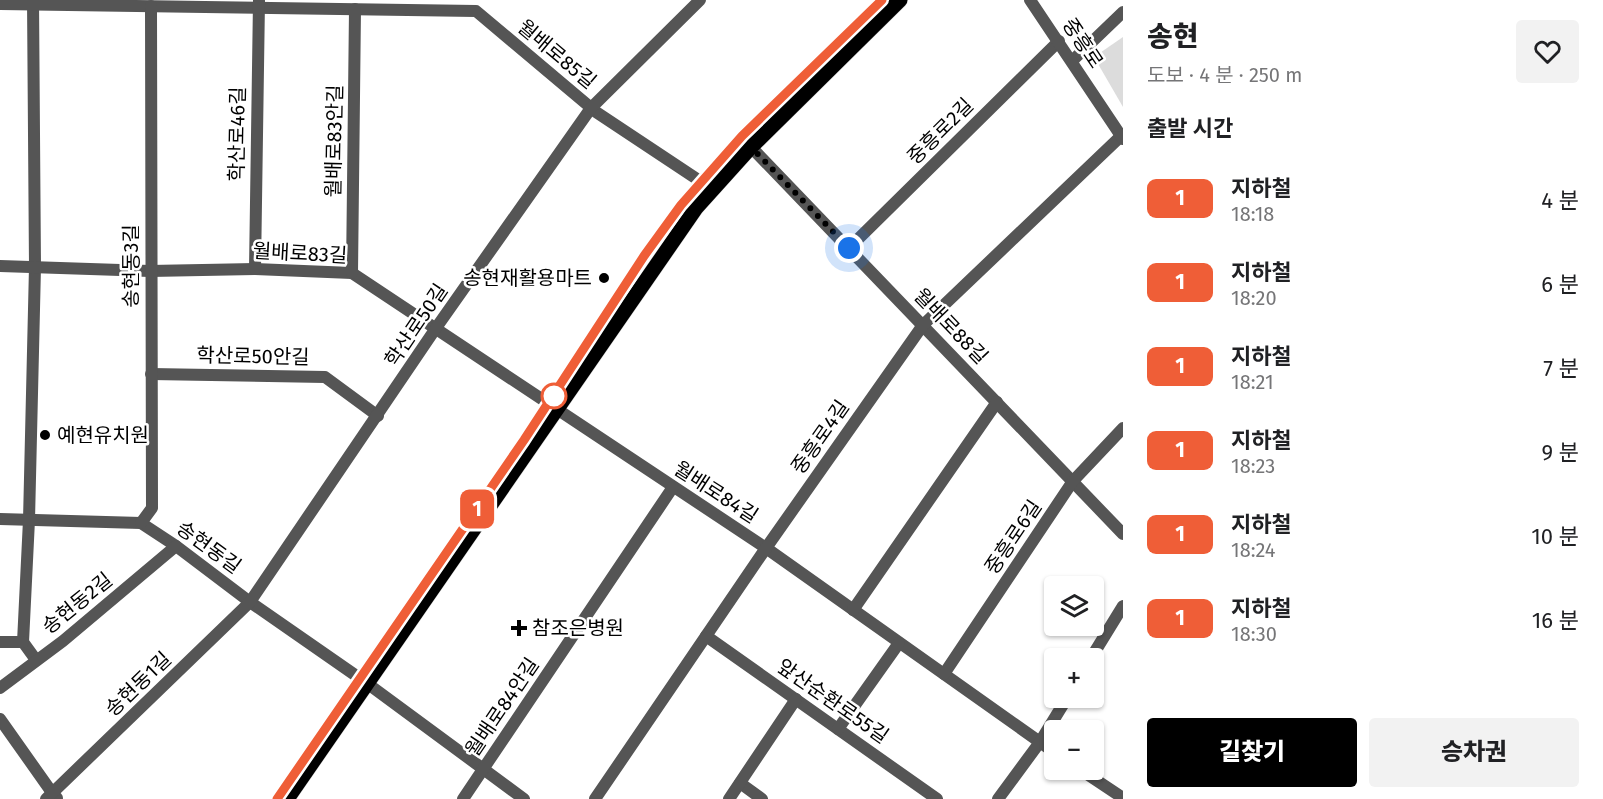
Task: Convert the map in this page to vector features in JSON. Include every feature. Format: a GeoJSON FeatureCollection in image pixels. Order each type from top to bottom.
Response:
{"type":"FeatureCollection","features":[{"type":"Feature","properties":{"kind":"main road"},"geometry":{"type":"LineString","coordinates":[[287,799],[681,228],[712,189],[751,147],[900,0]]}},
{"type":"Feature","properties":{"kind":"street","name":"학산로50길"},"geometry":{"type":"LineString","coordinates":[[250,602],[436,328],[591,108],[700,0]]}},
{"type":"Feature","properties":{"kind":"street","name":"중흥로"},"geometry":{"type":"LineString","coordinates":[[1030,0],[1122,138]]}},
{"type":"Feature","properties":{"kind":"street","name":"월배로85길"},"geometry":{"type":"LineString","coordinates":[[0,4],[32,2],[151,6],[259,4],[355,9],[476,11],[591,108],[712,189]]}},
{"type":"Feature","properties":{"kind":"street"},"geometry":{"type":"LineString","coordinates":[[32,2],[34,267],[29,520],[23,642],[36,660]]}},
{"type":"Feature","properties":{"kind":"street","name":"학산로46길"},"geometry":{"type":"LineString","coordinates":[[255,269],[259,4]]}},
{"type":"Feature","properties":{"kind":"street","name":"송현동3길"},"geometry":{"type":"LineString","coordinates":[[141,523],[152,508],[151,6]]}},
{"type":"Feature","properties":{"kind":"street","name":"월배로83안길"},"geometry":{"type":"LineString","coordinates":[[352,273],[355,9]]}},
{"type":"Feature","properties":{"kind":"street"},"geometry":{"type":"LineString","coordinates":[[1072,61],[1123,12]]}},
{"type":"Feature","properties":{"kind":"street","name":"중흥로2길"},"geometry":{"type":"LineString","coordinates":[[849,248],[1059,41]]}},
{"type":"Feature","properties":{"kind":"street","name":"중흥로4길"},"geometry":{"type":"LineString","coordinates":[[595,799],[766,548],[923,325],[1122,138]]}},
{"type":"Feature","properties":{"kind":"street","name":"월배로88길"},"geometry":{"type":"LineString","coordinates":[[751,147],[1123,534]]}},
{"type":"Feature","properties":{"kind":"street","name":"월배로83길"},"geometry":{"type":"LineString","coordinates":[[0,266],[150,271],[255,269],[352,273],[556,411]]}},
{"type":"Feature","properties":{"kind":"street","name":"학산로50안길"},"geometry":{"type":"LineString","coordinates":[[151,374],[325,377],[378,416]]}},
{"type":"Feature","properties":{"kind":"street"},"geometry":{"type":"LineString","coordinates":[[853,610],[997,402]]}},
{"type":"Feature","properties":{"kind":"street","name":"월배로84길"},"geometry":{"type":"LineString","coordinates":[[556,411],[766,548],[1044,745]]}},
{"type":"Feature","properties":{"kind":"street","name":"중흥로6길"},"geometry":{"type":"LineString","coordinates":[[944,674],[1073,482],[1123,428]]}},
{"type":"Feature","properties":{"kind":"street","name":"월배로84안길"},"geometry":{"type":"LineString","coordinates":[[463,799],[673,487]]}},
{"type":"Feature","properties":{"kind":"street"},"geometry":{"type":"LineString","coordinates":[[0,519],[141,523]]}},
{"type":"Feature","properties":{"kind":"street","name":"송현동길"},"geometry":{"type":"LineString","coordinates":[[141,523],[368,684],[524,799]]}},
{"type":"Feature","properties":{"kind":"street","name":"송현동2길"},"geometry":{"type":"LineString","coordinates":[[0,688],[63,641],[176,546]]}},
{"type":"Feature","properties":{"kind":"street","name":"송현동1길"},"geometry":{"type":"LineString","coordinates":[[0,719],[52,798],[250,602]]}},
{"type":"Feature","properties":{"kind":"street"},"geometry":{"type":"LineString","coordinates":[[1097,648],[1123,606]]}},
{"type":"Feature","properties":{"kind":"street","name":"앞산순환로55길"},"geometry":{"type":"LineString","coordinates":[[706,636],[937,799]]}},
{"type":"Feature","properties":{"kind":"street"},"geometry":{"type":"LineString","coordinates":[[0,642],[23,642]]}},
{"type":"Feature","properties":{"kind":"street"},"geometry":{"type":"LineString","coordinates":[[838,729],[899,643]]}},
{"type":"Feature","properties":{"kind":"street"},"geometry":{"type":"LineString","coordinates":[[729,799],[796,699]]}},
{"type":"Feature","properties":{"kind":"street"},"geometry":{"type":"LineString","coordinates":[[998,799],[1040,742],[1061,708]]}},
{"type":"Feature","properties":{"kind":"street"},"geometry":{"type":"LineString","coordinates":[[1097,780],[1122,795]]}},
{"type":"Feature","properties":{"kind":"street"},"geometry":{"type":"LineString","coordinates":[[740,783],[762,799]]}},
{"type":"Feature","properties":{"kind":"shaded area"},"geometry":{"type":"Polygon","coordinates":[[[1123,37],[1123,107],[1094,57],[1123,37]]]}},
{"type":"Feature","properties":{"kind":"metro line","name":"1"},"geometry":{"type":"LineString","coordinates":[[277,799],[557,392],[644,256],[681,205],[742,136],[882,0]]}},
{"type":"Feature","properties":{"kind":"place","name":"송현재활용마트"},"geometry":{"type":"Point","coordinates":[604,278]}},
{"type":"Feature","properties":{"kind":"place","name":"예현유치원"},"geometry":{"type":"Point","coordinates":[45,435]}},
{"type":"Feature","properties":{"kind":"place","name":"참조은병원"},"geometry":{"type":"Point","coordinates":[519,628]}},
{"type":"Feature","properties":{"kind":"route"},"geometry":{"type":"LineString","coordinates":[[554,396],[565,399],[681,228],[712,189],[751,147],[849,248]]}}]}
